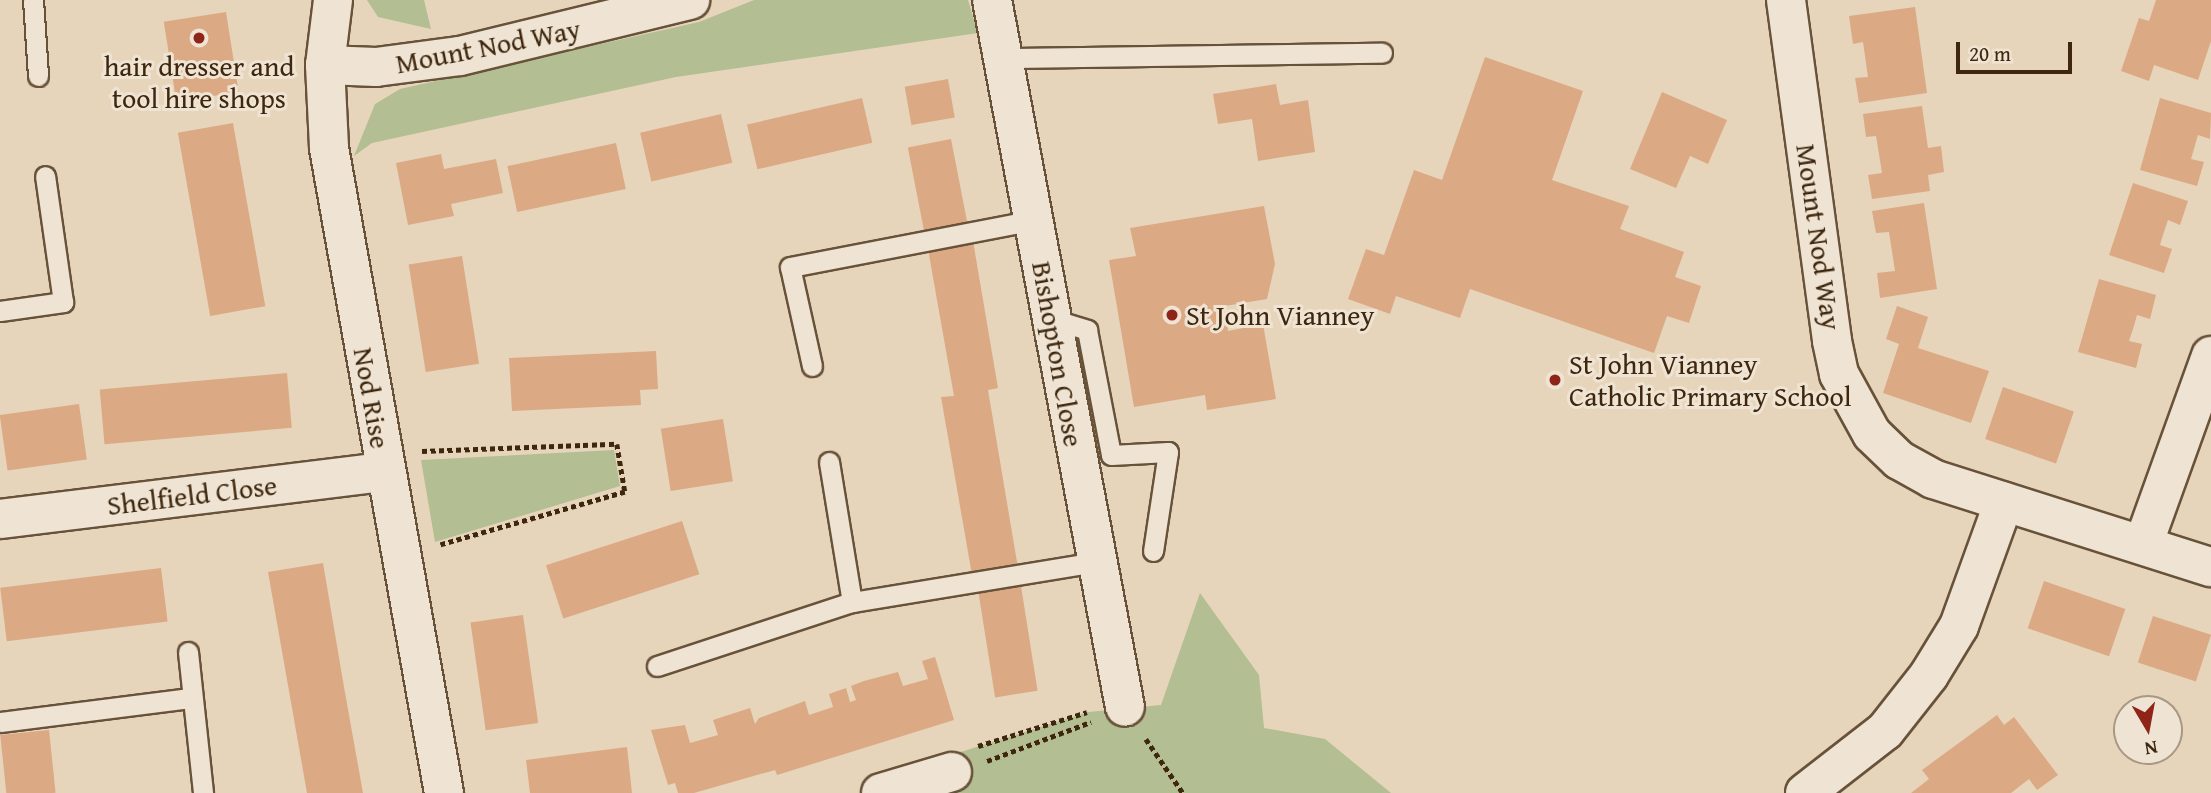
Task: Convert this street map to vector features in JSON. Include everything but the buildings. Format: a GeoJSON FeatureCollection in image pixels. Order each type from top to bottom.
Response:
{"type":"FeatureCollection","features":[{"type":"Feature","properties":{"kind":"street","name":"Nod Rise"},"geometry":{"type":"LineString","coordinates":[[333,0],[325,65],[329,148],[399,557],[444,793]]}},
{"type":"Feature","properties":{"kind":"street","name":"Mount Nod Way"},"geometry":{"type":"LineString","coordinates":[[325,65],[376,67],[460,56],[690,0]]}},
{"type":"Feature","properties":{"kind":"street","name":"Bishopton Close"},"geometry":{"type":"LineString","coordinates":[[992,0],[1006,58],[1095,562],[1125,707]]}},
{"type":"Feature","properties":{"kind":"street","name":"Mount Nod Way"},"geometry":{"type":"LineString","coordinates":[[1786,0],[1832,341],[1853,407],[1872,434],[1899,460],[1933,479],[2211,567]]}},
{"type":"Feature","properties":{"kind":"street"},"geometry":{"type":"LineString","coordinates":[[2143,545],[2211,356]]}},
{"type":"Feature","properties":{"kind":"street","name":"Shelfield Close"},"geometry":{"type":"LineString","coordinates":[[0,519],[383,462]]}},
{"type":"Feature","properties":{"kind":"street"},"geometry":{"type":"LineString","coordinates":[[1805,793],[1885,731],[1929,675],[1959,626],[2004,502]]}},
{"type":"Feature","properties":{"kind":"street"},"geometry":{"type":"LineString","coordinates":[[887,792],[952,772]]}},
{"type":"Feature","properties":{"kind":"lane"},"geometry":{"type":"LineString","coordinates":[[33,0],[38,76]]}},
{"type":"Feature","properties":{"kind":"lane"},"geometry":{"type":"LineString","coordinates":[[1006,58],[1382,53]]}},
{"type":"Feature","properties":{"kind":"lane"},"geometry":{"type":"LineString","coordinates":[[0,311],[63,302],[45,176]]}},
{"type":"Feature","properties":{"kind":"lane"},"geometry":{"type":"LineString","coordinates":[[812,366],[790,267],[1034,220]]}},
{"type":"Feature","properties":{"kind":"lane"},"geometry":{"type":"LineString","coordinates":[[1052,319],[1087,330],[1111,455],[1168,452],[1153,551]]}},
{"type":"Feature","properties":{"kind":"lane"},"geometry":{"type":"LineString","coordinates":[[829,462],[852,602]]}},
{"type":"Feature","properties":{"kind":"lane"},"geometry":{"type":"LineString","coordinates":[[657,666],[852,602],[1095,562]]}},
{"type":"Feature","properties":{"kind":"lane"},"geometry":{"type":"LineString","coordinates":[[188,652],[190,698],[203,793]]}},
{"type":"Feature","properties":{"kind":"lane"},"geometry":{"type":"LineString","coordinates":[[0,722],[190,698]]}},
{"type":"Feature","properties":{"kind":"path"},"geometry":{"type":"LineString","coordinates":[[383,462],[617,444],[625,492],[399,557]]}},
{"type":"Feature","properties":{"kind":"path"},"geometry":{"type":"LineString","coordinates":[[1125,707],[1031,747],[952,772],[948,756],[1088,712],[1125,707]]}},
{"type":"Feature","properties":{"kind":"path"},"geometry":{"type":"LineString","coordinates":[[1125,707],[1183,793]]}},
{"type":"Feature","properties":{"kind":"green space"},"geometry":{"type":"Polygon","coordinates":[[[367,0],[424,0],[431,29],[378,17],[367,0]]]}},
{"type":"Feature","properties":{"kind":"green space"},"geometry":{"type":"Polygon","coordinates":[[[754,0],[968,0],[978,33],[676,77],[372,143],[354,156],[375,104],[400,89],[699,22],[754,0]]]}},
{"type":"Feature","properties":{"kind":"green space"},"geometry":{"type":"Polygon","coordinates":[[[614,450],[620,486],[435,542],[421,460],[614,450]]]}},
{"type":"Feature","properties":{"kind":"green space"},"geometry":{"type":"Polygon","coordinates":[[[1200,593],[1259,675],[1264,728],[1325,739],[1391,793],[947,793],[948,756],[1088,712],[1161,705],[1200,593]]]}},
{"type":"Feature","properties":{"kind":"place","name":"hair dresser and tool hire shops"},"geometry":{"type":"Point","coordinates":[199,38]}},
{"type":"Feature","properties":{"kind":"place","name":"St John Vianney"},"geometry":{"type":"Point","coordinates":[1172,315]}},
{"type":"Feature","properties":{"kind":"place","name":"St John Vianney Catholic Primary School"},"geometry":{"type":"Point","coordinates":[1555,380]}}]}
